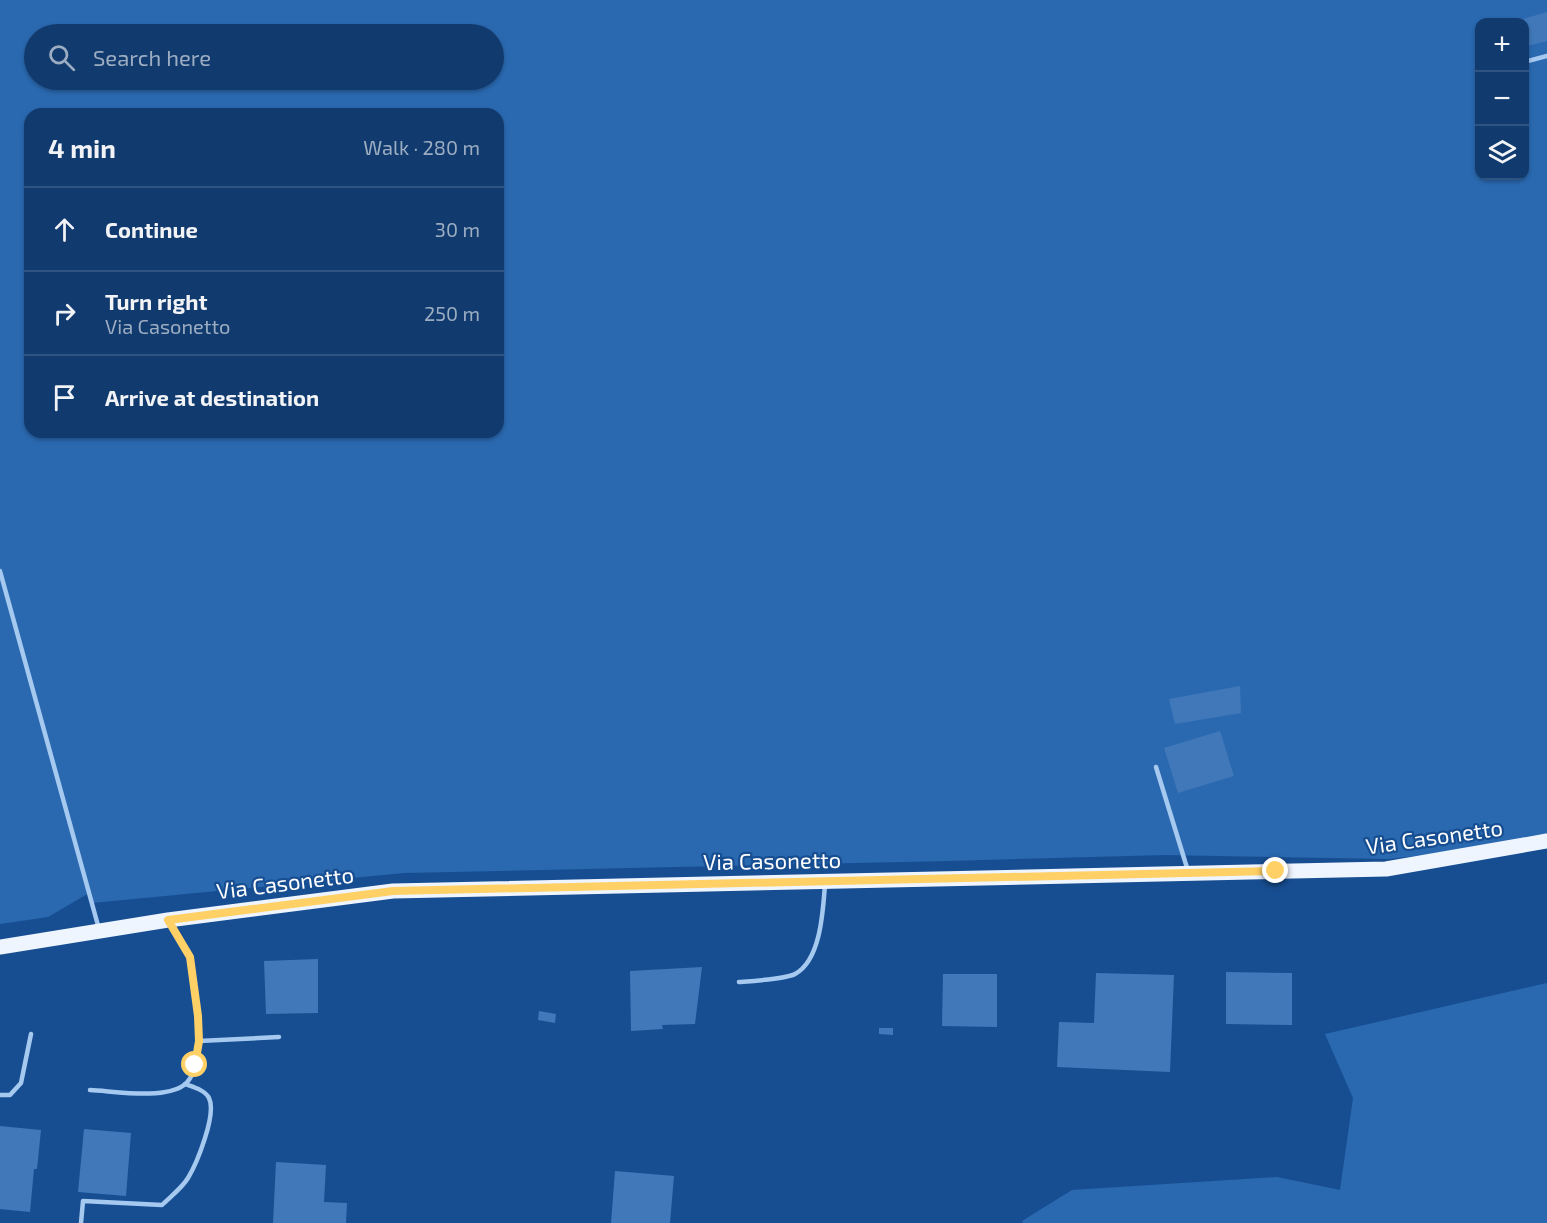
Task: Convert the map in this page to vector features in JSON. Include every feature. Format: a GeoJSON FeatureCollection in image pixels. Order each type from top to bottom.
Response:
{"type":"FeatureCollection","features":[{"type":"Feature","properties":{"kind":"main road","name":"Via Casonetto"},"geometry":{"type":"LineString","coordinates":[[0,947],[168,920],[393,891],[1386,869],[1547,841]]}},
{"type":"Feature","properties":{"kind":"lane"},"geometry":{"type":"LineString","coordinates":[[1529,61],[1547,56]]}},
{"type":"Feature","properties":{"kind":"lane"},"geometry":{"type":"LineString","coordinates":[[0,572],[99,931]]}},
{"type":"Feature","properties":{"kind":"lane"},"geometry":{"type":"LineString","coordinates":[[1156,767],[1188,873]]}},
{"type":"Feature","properties":{"kind":"lane"},"geometry":{"type":"LineString","coordinates":[[739,982],[794,975],[810,962],[821,924],[826,881]]}},
{"type":"Feature","properties":{"kind":"lane"},"geometry":{"type":"LineString","coordinates":[[90,1090],[166,1093],[185,1084],[195,1065],[199,1041],[198,1016],[190,957],[168,920]]}},
{"type":"Feature","properties":{"kind":"lane"},"geometry":{"type":"LineString","coordinates":[[0,1095],[10,1095],[21,1083],[31,1034]]}},
{"type":"Feature","properties":{"kind":"lane"},"geometry":{"type":"LineString","coordinates":[[199,1041],[279,1037]]}},
{"type":"Feature","properties":{"kind":"lane"},"geometry":{"type":"LineString","coordinates":[[81,1223],[83,1201],[162,1205],[187,1179],[207,1135],[211,1109],[209,1098],[203,1092],[185,1084]]}},
{"type":"Feature","properties":{"kind":"shaded area"},"geometry":{"type":"Polygon","coordinates":[[[0,0],[1547,0],[1547,841],[1389,859],[1165,855],[404,873],[92,903],[89,893],[48,917],[0,924],[0,0]]]}},
{"type":"Feature","properties":{"kind":"shaded area"},"geometry":{"type":"Polygon","coordinates":[[[1547,983],[1547,1223],[1023,1223],[1022,1221],[1072,1190],[1277,1177],[1340,1190],[1353,1098],[1325,1034],[1547,983]]]}},
{"type":"Feature","properties":{"kind":"building"},"geometry":{"type":"Polygon","coordinates":[[[1547,12],[1547,41],[1529,46],[1529,18],[1527,18],[1547,12]]]}},
{"type":"Feature","properties":{"kind":"building"},"geometry":{"type":"Polygon","coordinates":[[[1240,686],[1241,713],[1175,724],[1169,699],[1240,686]]]}},
{"type":"Feature","properties":{"kind":"building"},"geometry":{"type":"Polygon","coordinates":[[[1220,731],[1234,776],[1178,793],[1164,748],[1220,731]]]}},
{"type":"Feature","properties":{"kind":"building"},"geometry":{"type":"Polygon","coordinates":[[[318,959],[318,1013],[266,1014],[264,961],[318,959]]]}},
{"type":"Feature","properties":{"kind":"building"},"geometry":{"type":"Polygon","coordinates":[[[702,967],[695,1024],[662,1025],[663,1029],[631,1031],[630,971],[702,967]]]}},
{"type":"Feature","properties":{"kind":"building"},"geometry":{"type":"Polygon","coordinates":[[[1226,972],[1292,973],[1292,1025],[1226,1024],[1226,972]]]}},
{"type":"Feature","properties":{"kind":"building"},"geometry":{"type":"Polygon","coordinates":[[[1096,973],[1174,975],[1170,1072],[1057,1067],[1059,1022],[1094,1023],[1096,973]]]}},
{"type":"Feature","properties":{"kind":"building"},"geometry":{"type":"Polygon","coordinates":[[[943,974],[997,974],[997,1027],[942,1026],[943,974]]]}},
{"type":"Feature","properties":{"kind":"building"},"geometry":{"type":"Polygon","coordinates":[[[539,1011],[556,1014],[555,1023],[538,1020],[539,1011]]]}},
{"type":"Feature","properties":{"kind":"building"},"geometry":{"type":"Polygon","coordinates":[[[879,1028],[893,1028],[893,1035],[879,1034],[879,1028]]]}},
{"type":"Feature","properties":{"kind":"building"},"geometry":{"type":"Polygon","coordinates":[[[0,1126],[41,1130],[30,1212],[0,1209],[0,1126]]]}},
{"type":"Feature","properties":{"kind":"building"},"geometry":{"type":"Polygon","coordinates":[[[84,1129],[131,1133],[126,1196],[78,1192],[84,1129]]]}},
{"type":"Feature","properties":{"kind":"building"},"geometry":{"type":"Polygon","coordinates":[[[276,1162],[326,1165],[324,1202],[347,1203],[346,1223],[273,1223],[276,1162]]]}},
{"type":"Feature","properties":{"kind":"building"},"geometry":{"type":"Polygon","coordinates":[[[615,1171],[674,1176],[670,1223],[611,1223],[615,1171]]]}},
{"type":"Feature","properties":{"kind":"route"},"geometry":{"type":"LineString","coordinates":[[195,1065],[199,1041],[198,1016],[190,957],[168,920],[393,891],[1276,871]]}}]}
